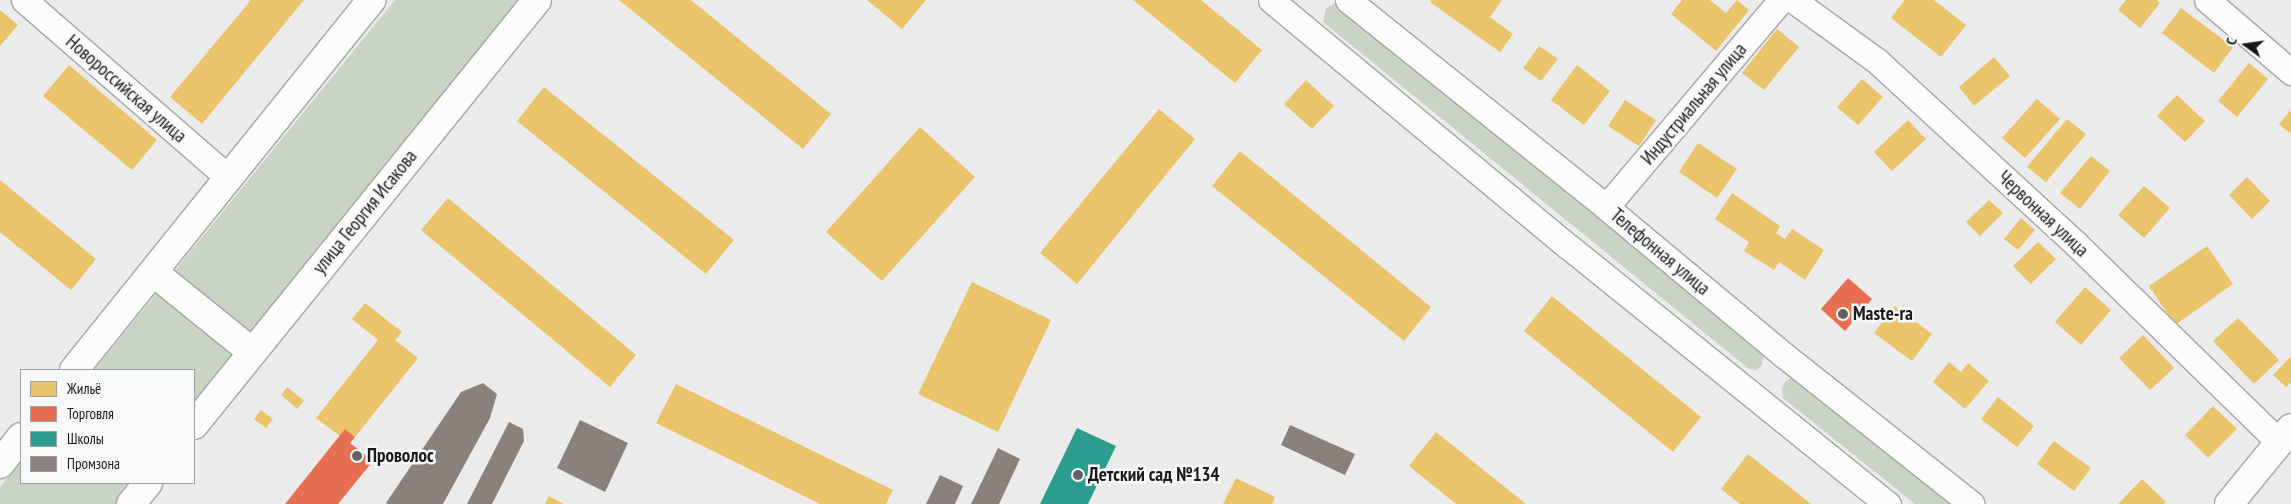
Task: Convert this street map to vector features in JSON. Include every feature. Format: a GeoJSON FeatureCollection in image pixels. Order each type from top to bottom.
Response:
{"type":"FeatureCollection","features":[{"type":"Feature","properties":{"kind":"street","name":"Новороссийская улица"},"geometry":{"type":"LineString","coordinates":[[24,0],[229,178]]}},
{"type":"Feature","properties":{"kind":"street"},"geometry":{"type":"LineString","coordinates":[[75,369],[372,0]]}},
{"type":"Feature","properties":{"kind":"street","name":"улица Георгия Исакова"},"geometry":{"type":"LineString","coordinates":[[195,424],[537,0]]}},
{"type":"Feature","properties":{"kind":"street"},"geometry":{"type":"LineString","coordinates":[[1271,0],[1569,247],[1888,504]]}},
{"type":"Feature","properties":{"kind":"street","name":"Индустриальная улица"},"geometry":{"type":"LineString","coordinates":[[1606,207],[1781,0]]}},
{"type":"Feature","properties":{"kind":"street","name":"Червонная улица"},"geometry":{"type":"LineString","coordinates":[[1793,0],[1876,60],[2285,436]]}},
{"type":"Feature","properties":{"kind":"street"},"geometry":{"type":"LineString","coordinates":[[2207,0],[2291,72]]}},
{"type":"Feature","properties":{"kind":"street","name":"Телефонная улица"},"geometry":{"type":"LineString","coordinates":[[1355,2],[1606,207],[1784,356],[1972,504]]}},
{"type":"Feature","properties":{"kind":"street"},"geometry":{"type":"LineString","coordinates":[[153,272],[252,352]]}},
{"type":"Feature","properties":{"kind":"street"},"geometry":{"type":"LineString","coordinates":[[2229,504],[2285,436]]}},
{"type":"Feature","properties":{"kind":"street"},"geometry":{"type":"LineString","coordinates":[[0,464],[20,438]]}},
{"type":"Feature","properties":{"kind":"street"},"geometry":{"type":"LineString","coordinates":[[131,504],[147,484]]}},
{"type":"Feature","properties":{"kind":"green space"},"geometry":{"type":"Polygon","coordinates":[[[395,0],[529,0],[195,414],[195,369],[95,369],[395,0]]]}},
{"type":"Feature","properties":{"kind":"green space"},"geometry":{"type":"Polygon","coordinates":[[[1336,3],[1764,351],[1762,365],[1757,370],[1749,369],[1323,22],[1326,8],[1336,3]]]}},
{"type":"Feature","properties":{"kind":"green space"},"geometry":{"type":"Polygon","coordinates":[[[1791,378],[1797,378],[1953,504],[1915,504],[1783,398],[1782,389],[1785,382],[1791,378]]]}},
{"type":"Feature","properties":{"kind":"green space"},"geometry":{"type":"Polygon","coordinates":[[[20,462],[20,484],[138,484],[122,504],[0,504],[0,487],[20,462]]]}},
{"type":"Feature","properties":{"kind":"building: Жильё"},"geometry":{"type":"Polygon","coordinates":[[[251,0],[304,0],[202,124],[170,97],[251,0]]]}},
{"type":"Feature","properties":{"kind":"building: Жильё"},"geometry":{"type":"Polygon","coordinates":[[[619,0],[691,0],[831,114],[803,149],[619,0]]]}},
{"type":"Feature","properties":{"kind":"building: Жильё"},"geometry":{"type":"Polygon","coordinates":[[[867,0],[926,0],[902,29],[867,0]]]}},
{"type":"Feature","properties":{"kind":"building: Жильё"},"geometry":{"type":"Polygon","coordinates":[[[1133,0],[1201,0],[1262,50],[1235,83],[1133,0]]]}},
{"type":"Feature","properties":{"kind":"building: Жильё"},"geometry":{"type":"Polygon","coordinates":[[[1431,0],[1502,0],[1490,17],[1513,34],[1500,52],[1430,2],[1431,0]]]}},
{"type":"Feature","properties":{"kind":"building: Жильё"},"geometry":{"type":"Polygon","coordinates":[[[1682,0],[1710,0],[1726,13],[1737,0],[1749,10],[1716,51],[1671,14],[1682,0]]]}},
{"type":"Feature","properties":{"kind":"building: Жильё"},"geometry":{"type":"Polygon","coordinates":[[[1905,0],[1934,0],[1966,25],[1941,57],[1891,18],[1905,0]]]}},
{"type":"Feature","properties":{"kind":"building: Жильё"},"geometry":{"type":"Polygon","coordinates":[[[2126,0],[2157,0],[2160,3],[2140,28],[2118,10],[2126,0]]]}},
{"type":"Feature","properties":{"kind":"building: Жильё"},"geometry":{"type":"Polygon","coordinates":[[[2181,8],[2233,47],[2214,73],[2162,33],[2181,8]]]}},
{"type":"Feature","properties":{"kind":"building: Жильё"},"geometry":{"type":"Polygon","coordinates":[[[0,10],[18,25],[0,46],[0,10]]]}},
{"type":"Feature","properties":{"kind":"building: Жильё"},"geometry":{"type":"Polygon","coordinates":[[[1777,29],[1799,47],[1764,90],[1742,73],[1777,29]]]}},
{"type":"Feature","properties":{"kind":"building: Жильё"},"geometry":{"type":"Polygon","coordinates":[[[1539,46],[1558,59],[1541,81],[1523,68],[1539,46]]]}},
{"type":"Feature","properties":{"kind":"building: Жильё"},"geometry":{"type":"Polygon","coordinates":[[[1994,57],[2010,76],[1974,106],[1959,87],[1994,57]]]}},
{"type":"Feature","properties":{"kind":"building: Жильё"},"geometry":{"type":"Polygon","coordinates":[[[2249,63],[2268,79],[2237,117],[2218,101],[2249,63]]]}},
{"type":"Feature","properties":{"kind":"building: Жильё"},"geometry":{"type":"Polygon","coordinates":[[[69,65],[157,140],[132,170],[43,96],[69,65]]]}},
{"type":"Feature","properties":{"kind":"building: Жильё"},"geometry":{"type":"Polygon","coordinates":[[[1577,65],[1610,91],[1584,125],[1551,100],[1577,65]]]}},
{"type":"Feature","properties":{"kind":"building: Жильё"},"geometry":{"type":"Polygon","coordinates":[[[1862,79],[1883,97],[1858,125],[1837,107],[1862,79]]]}},
{"type":"Feature","properties":{"kind":"building: Жильё"},"geometry":{"type":"Polygon","coordinates":[[[1306,80],[1334,106],[1312,129],[1284,104],[1306,80]]]}},
{"type":"Feature","properties":{"kind":"building: Жильё"},"geometry":{"type":"Polygon","coordinates":[[[544,87],[734,240],[706,274],[517,121],[544,87]]]}},
{"type":"Feature","properties":{"kind":"building: Жильё"},"geometry":{"type":"Polygon","coordinates":[[[2177,95],[2205,121],[2185,142],[2157,116],[2177,95]]]}},
{"type":"Feature","properties":{"kind":"building: Жильё"},"geometry":{"type":"Polygon","coordinates":[[[2037,99],[2060,119],[2025,158],[2002,138],[2037,99]]]}},
{"type":"Feature","properties":{"kind":"building: Жильё"},"geometry":{"type":"Polygon","coordinates":[[[1625,100],[1656,120],[1639,146],[1608,126],[1625,100]]]}},
{"type":"Feature","properties":{"kind":"building: Жильё"},"geometry":{"type":"Polygon","coordinates":[[[1159,109],[1195,139],[1077,284],[1040,253],[1159,109]]]}},
{"type":"Feature","properties":{"kind":"building: Жильё"},"geometry":{"type":"Polygon","coordinates":[[[2291,110],[2291,134],[2279,124],[2291,110]]]}},
{"type":"Feature","properties":{"kind":"building: Жильё"},"geometry":{"type":"Polygon","coordinates":[[[2067,119],[2086,134],[2046,182],[2027,167],[2067,119]]]}},
{"type":"Feature","properties":{"kind":"building: Жильё"},"geometry":{"type":"Polygon","coordinates":[[[1908,120],[1926,139],[1892,171],[1874,152],[1908,120]]]}},
{"type":"Feature","properties":{"kind":"building: Жильё"},"geometry":{"type":"Polygon","coordinates":[[[920,127],[975,177],[882,281],[826,232],[920,127]]]}},
{"type":"Feature","properties":{"kind":"building: Жильё"},"geometry":{"type":"Polygon","coordinates":[[[1698,143],[1737,169],[1717,198],[1679,172],[1698,143]]]}},
{"type":"Feature","properties":{"kind":"building: Жильё"},"geometry":{"type":"Polygon","coordinates":[[[1240,151],[1431,307],[1404,341],[1212,186],[1240,151]]]}},
{"type":"Feature","properties":{"kind":"building: Жильё"},"geometry":{"type":"Polygon","coordinates":[[[2091,156],[2110,171],[2080,209],[2060,193],[2091,156]]]}},
{"type":"Feature","properties":{"kind":"building: Жильё"},"geometry":{"type":"Polygon","coordinates":[[[2247,177],[2270,201],[2252,219],[2229,195],[2247,177]]]}},
{"type":"Feature","properties":{"kind":"building: Жильё"},"geometry":{"type":"Polygon","coordinates":[[[0,180],[96,259],[71,290],[0,232],[0,180]]]}},
{"type":"Feature","properties":{"kind":"building: Жильё"},"geometry":{"type":"Polygon","coordinates":[[[2144,186],[2170,208],[2144,238],[2118,215],[2144,186]]]}},
{"type":"Feature","properties":{"kind":"building: Жильё"},"geometry":{"type":"Polygon","coordinates":[[[1732,193],[1780,226],[1776,233],[1785,239],[1792,229],[1824,250],[1805,280],[1779,262],[1774,270],[1744,251],[1749,242],[1715,219],[1732,193]]]}},
{"type":"Feature","properties":{"kind":"building: Жильё"},"geometry":{"type":"Polygon","coordinates":[[[448,198],[636,355],[610,387],[421,230],[448,198]]]}},
{"type":"Feature","properties":{"kind":"building: Жильё"},"geometry":{"type":"Polygon","coordinates":[[[1989,200],[2003,213],[1980,236],[1966,222],[1989,200]]]}},
{"type":"Feature","properties":{"kind":"building: Жильё"},"geometry":{"type":"Polygon","coordinates":[[[2021,218],[2035,230],[2018,250],[2004,239],[2021,218]]]}},
{"type":"Feature","properties":{"kind":"building: Жильё"},"geometry":{"type":"Polygon","coordinates":[[[2038,242],[2056,259],[2031,284],[2013,266],[2038,242]]]}},
{"type":"Feature","properties":{"kind":"building: Жильё"},"geometry":{"type":"Polygon","coordinates":[[[2207,246],[2233,284],[2175,325],[2149,286],[2207,246]]]}},
{"type":"Feature","properties":{"kind":"building: Жильё"},"geometry":{"type":"Polygon","coordinates":[[[972,282],[1051,320],[998,432],[918,394],[972,282]]]}},
{"type":"Feature","properties":{"kind":"building: Жильё"},"geometry":{"type":"Polygon","coordinates":[[[2085,287],[2111,310],[2081,345],[2055,322],[2085,287]]]}},
{"type":"Feature","properties":{"kind":"building: Жильё"},"geometry":{"type":"Polygon","coordinates":[[[1552,296],[1701,417],[1673,452],[1524,331],[1552,296]]]}},
{"type":"Feature","properties":{"kind":"building: Жильё"},"geometry":{"type":"Polygon","coordinates":[[[365,303],[402,332],[395,340],[418,358],[355,437],[345,429],[340,436],[316,418],[378,340],[352,319],[365,303]]]}},
{"type":"Feature","properties":{"kind":"building: Жильё"},"geometry":{"type":"Polygon","coordinates":[[[1895,306],[1932,334],[1912,361],[1874,333],[1895,306]]]}},
{"type":"Feature","properties":{"kind":"building: Жильё"},"geometry":{"type":"Polygon","coordinates":[[[2238,318],[2279,360],[2254,384],[2213,341],[2238,318]]]}},
{"type":"Feature","properties":{"kind":"building: Жильё"},"geometry":{"type":"Polygon","coordinates":[[[2143,335],[2174,368],[2150,390],[2119,358],[2143,335]]]}},
{"type":"Feature","properties":{"kind":"building: Жильё"},"geometry":{"type":"Polygon","coordinates":[[[2291,356],[2291,382],[2286,387],[2273,375],[2291,356]]]}},
{"type":"Feature","properties":{"kind":"building: Жильё"},"geometry":{"type":"Polygon","coordinates":[[[1949,362],[1961,372],[1968,363],[1989,381],[1965,409],[1933,382],[1949,362]]]}},
{"type":"Feature","properties":{"kind":"building: Жильё"},"geometry":{"type":"Polygon","coordinates":[[[676,384],[893,490],[886,504],[820,504],[656,423],[676,384]]]}},
{"type":"Feature","properties":{"kind":"building: Жильё"},"geometry":{"type":"Polygon","coordinates":[[[287,387],[304,401],[297,409],[281,395],[287,387]]]}},
{"type":"Feature","properties":{"kind":"building: Жильё"},"geometry":{"type":"Polygon","coordinates":[[[1998,397],[2034,426],[2017,447],[1981,419],[1998,397]]]}},
{"type":"Feature","properties":{"kind":"building: Жильё"},"geometry":{"type":"Polygon","coordinates":[[[2213,406],[2237,429],[2208,458],[2185,435],[2213,406]]]}},
{"type":"Feature","properties":{"kind":"building: Жильё"},"geometry":{"type":"Polygon","coordinates":[[[261,410],[273,419],[266,428],[254,419],[261,410]]]}},
{"type":"Feature","properties":{"kind":"building: Жильё"},"geometry":{"type":"Polygon","coordinates":[[[1436,432],[1526,504],[1456,504],[1409,466],[1436,432]]]}},
{"type":"Feature","properties":{"kind":"building: Жильё"},"geometry":{"type":"Polygon","coordinates":[[[2054,441],[2091,468],[2074,491],[2037,464],[2054,441]]]}},
{"type":"Feature","properties":{"kind":"building: Жильё"},"geometry":{"type":"Polygon","coordinates":[[[1748,454],[1811,504],[1740,504],[1721,489],[1748,454]]]}},
{"type":"Feature","properties":{"kind":"building: Жильё"},"geometry":{"type":"Polygon","coordinates":[[[1236,478],[1275,497],[1272,504],[1223,504],[1236,478]]]}},
{"type":"Feature","properties":{"kind":"building: Жильё"},"geometry":{"type":"Polygon","coordinates":[[[2142,479],[2166,502],[2164,504],[2118,504],[2142,479]]]}},
{"type":"Feature","properties":{"kind":"building: Жильё"},"geometry":{"type":"Polygon","coordinates":[[[549,496],[564,504],[545,504],[549,496]]]}},
{"type":"Feature","properties":{"kind":"building: Торговля"},"geometry":{"type":"Polygon","coordinates":[[[1848,278],[1872,299],[1845,331],[1821,309],[1848,278]]]}},
{"type":"Feature","properties":{"kind":"building: Торговля"},"geometry":{"type":"Polygon","coordinates":[[[345,429],[355,437],[350,443],[373,461],[338,504],[285,504],[345,429]]]}},
{"type":"Feature","properties":{"kind":"building: Школы","name":"Детский сад №134"},"geometry":{"type":"Polygon","coordinates":[[[1077,428],[1116,446],[1088,504],[1040,504],[1077,428]]]}},
{"type":"Feature","properties":{"kind":"building: Промзона"},"geometry":{"type":"Polygon","coordinates":[[[483,383],[497,394],[490,418],[443,504],[386,503],[461,392],[483,383]]]}},
{"type":"Feature","properties":{"kind":"building: Промзона"},"geometry":{"type":"Polygon","coordinates":[[[580,420],[628,443],[605,492],[557,468],[580,420]]]}},
{"type":"Feature","properties":{"kind":"building: Промзона"},"geometry":{"type":"Polygon","coordinates":[[[509,422],[523,429],[524,441],[492,504],[467,504],[509,422]]]}},
{"type":"Feature","properties":{"kind":"building: Промзона"},"geometry":{"type":"Polygon","coordinates":[[[1290,425],[1355,454],[1345,475],[1281,445],[1290,425]]]}},
{"type":"Feature","properties":{"kind":"building: Промзона"},"geometry":{"type":"Polygon","coordinates":[[[998,448],[1020,459],[999,504],[971,504],[998,448]]]}},
{"type":"Feature","properties":{"kind":"building: Промзона"},"geometry":{"type":"Polygon","coordinates":[[[940,475],[963,486],[955,504],[926,504],[940,475]]]}},
{"type":"Feature","properties":{"kind":"place","name":"Maste-ra"},"geometry":{"type":"Point","coordinates":[1843,314]}},
{"type":"Feature","properties":{"kind":"place","name":"Проволос"},"geometry":{"type":"Point","coordinates":[357,456]}},
{"type":"Feature","properties":{"kind":"place","name":"Детский сад №134"},"geometry":{"type":"Point","coordinates":[1078,475]}}]}
